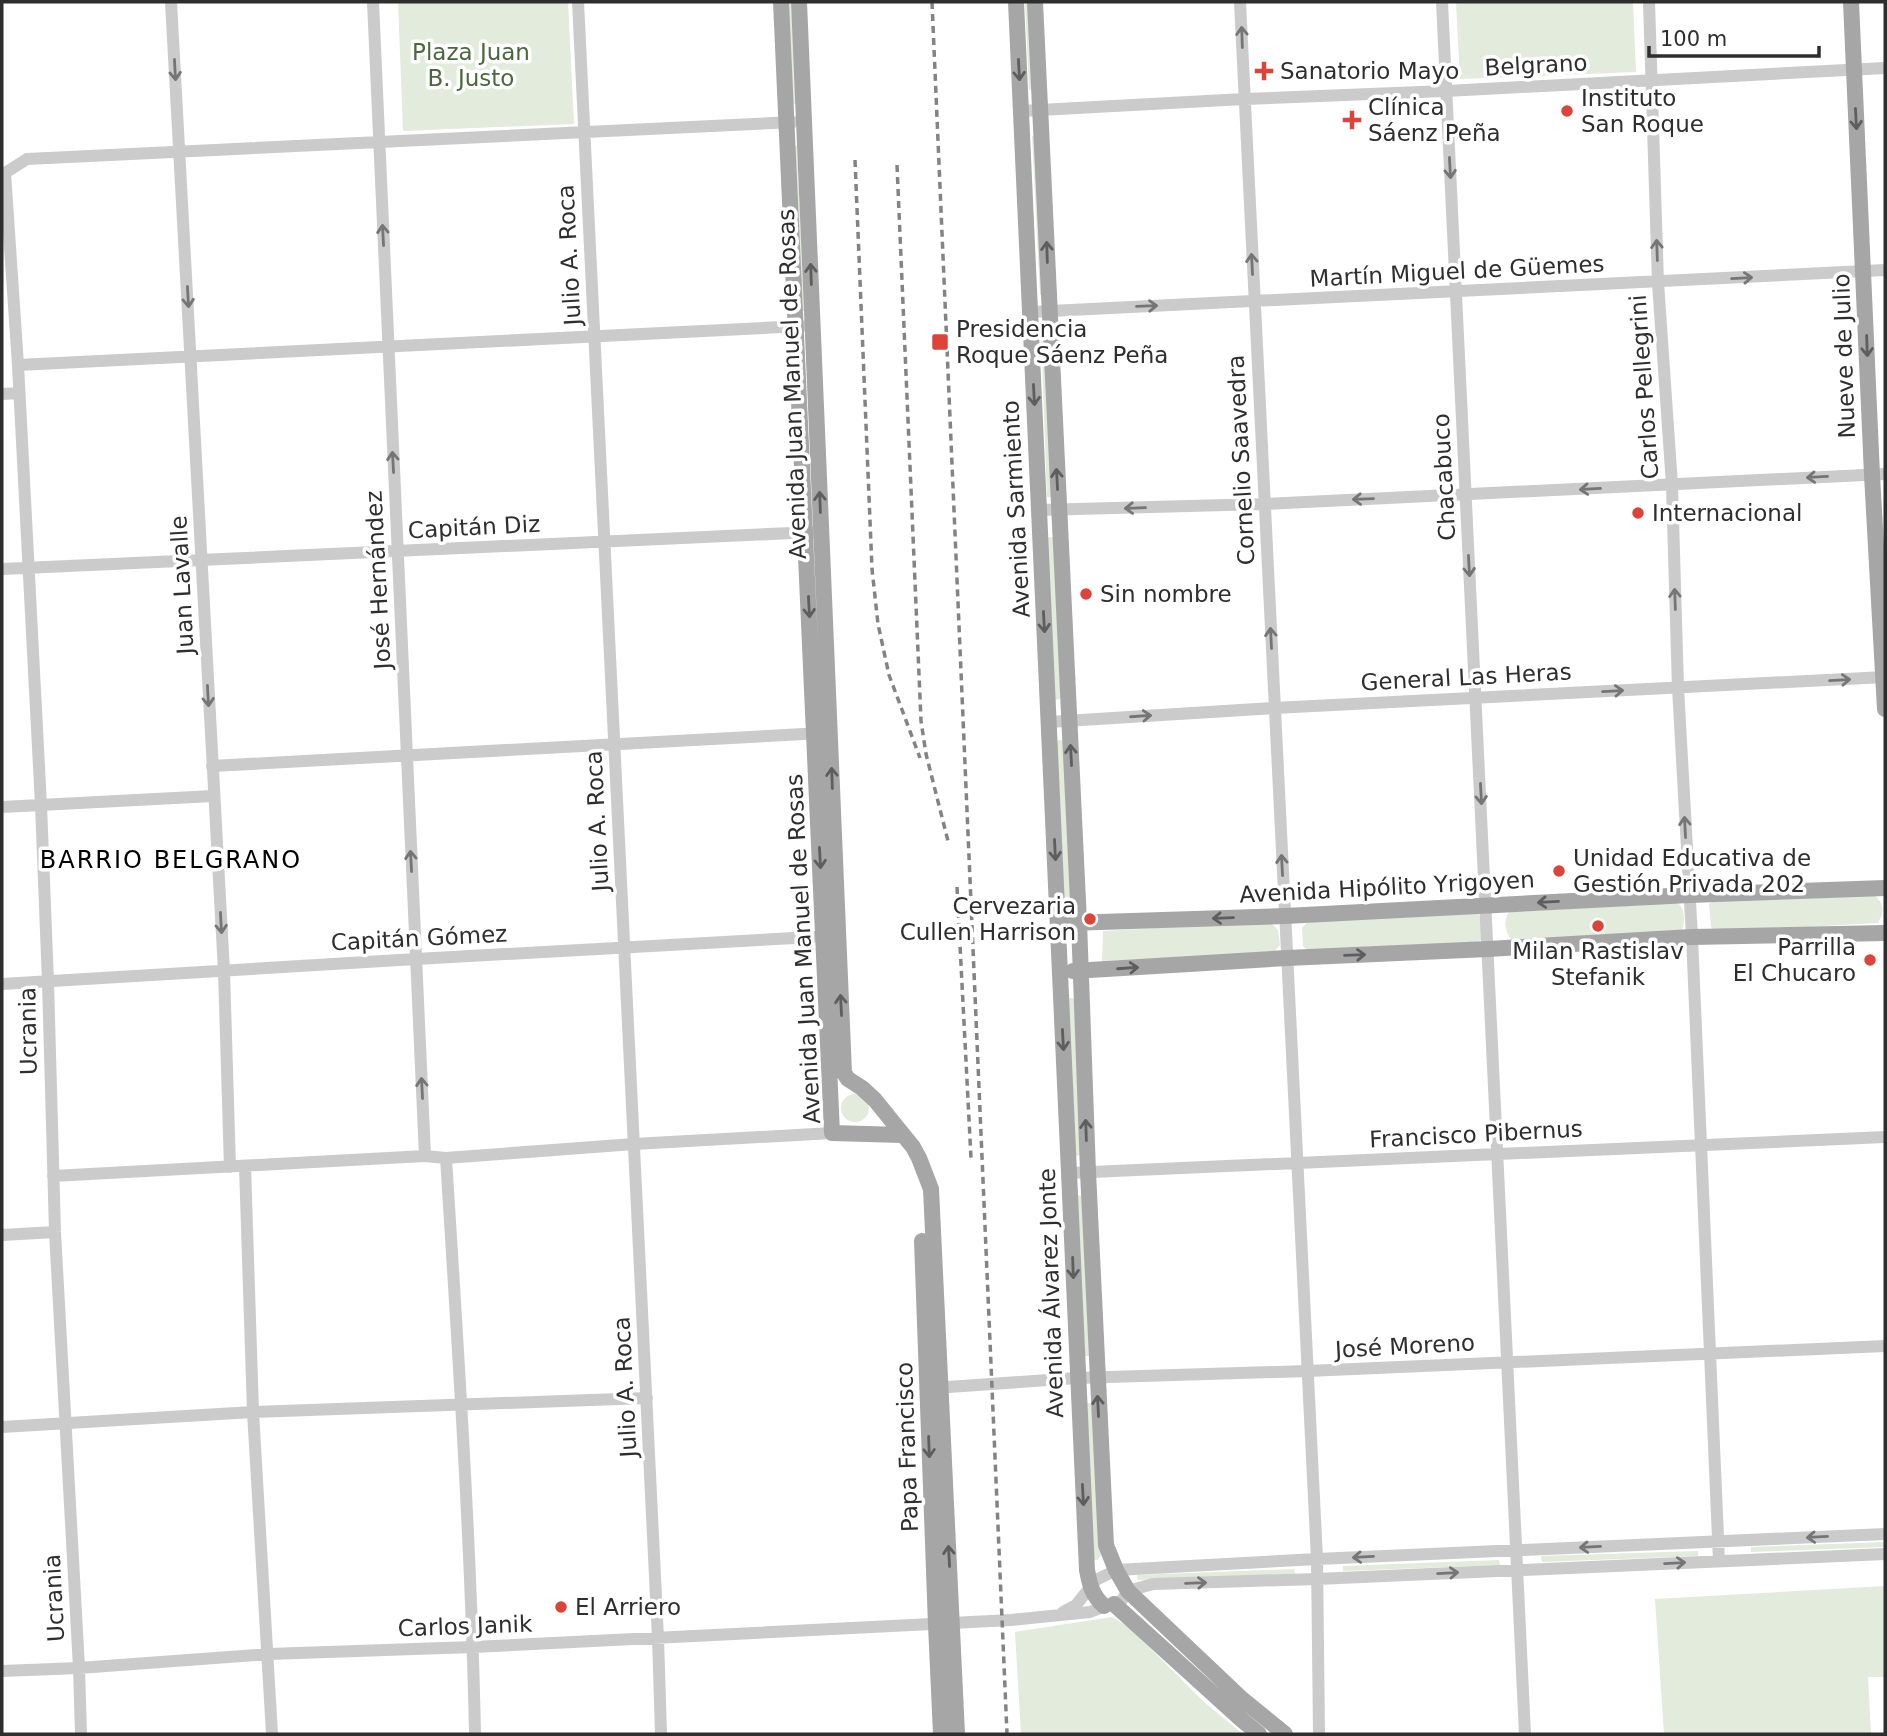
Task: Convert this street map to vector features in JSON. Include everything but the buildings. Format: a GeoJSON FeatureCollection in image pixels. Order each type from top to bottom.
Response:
{"type":"FeatureCollection","features":[{"type":"Feature","properties":{"kind":"main road","name":"Avenida Juan Manuel de Rosas"},"geometry":{"type":"LineString","coordinates":[[780,2],[796,326],[813,532],[831,936],[832,1133],[902,1135]]}},
{"type":"Feature","properties":{"kind":"main road","name":"Avenida Juan Manuel de Rosas"},"geometry":{"type":"LineString","coordinates":[[799,2],[813,325],[813,532]]}},
{"type":"Feature","properties":{"kind":"main road","name":"Avenida Sarmiento"},"geometry":{"type":"LineString","coordinates":[[1016,2],[1060,972]]}},
{"type":"Feature","properties":{"kind":"main road","name":"Avenida Sarmiento"},"geometry":{"type":"LineString","coordinates":[[1035,2],[1081,970]]}},
{"type":"Feature","properties":{"kind":"main road","name":"Nueve de Julio"},"geometry":{"type":"LineString","coordinates":[[1851,2],[1864,271],[1879,474],[1885,709]]}},
{"type":"Feature","properties":{"kind":"main road","name":"Avenida Hipólito Yrigoyen"},"geometry":{"type":"LineString","coordinates":[[1058,923],[1285,916],[1689,895],[1885,888]]}},
{"type":"Feature","properties":{"kind":"main road"},"geometry":{"type":"LineString","coordinates":[[1060,972],[1692,937],[1885,933]]}},
{"type":"Feature","properties":{"kind":"main road","name":"Avenida Juan Manuel de Rosas"},"geometry":{"type":"LineString","coordinates":[[831,936],[845,1073],[848,1079],[875,1100],[902,1135]]}},
{"type":"Feature","properties":{"kind":"main road","name":"Avenida Álvarez Jonte"},"geometry":{"type":"LineString","coordinates":[[1081,970],[1106,1545],[1128,1591],[1242,1699],[1285,1734]]}},
{"type":"Feature","properties":{"kind":"main road","name":"Avenida Álvarez Jonte"},"geometry":{"type":"LineString","coordinates":[[1060,972],[1077,1378],[1090,1587],[1095,1598],[1109,1605],[1259,1734]]}},
{"type":"Feature","properties":{"kind":"main road"},"geometry":{"type":"LineString","coordinates":[[830,1091],[838,1082],[848,1079]]}},
{"type":"Feature","properties":{"kind":"main road"},"geometry":{"type":"LineString","coordinates":[[868,1133],[875,1125],[877,1117],[875,1100]]}},
{"type":"Feature","properties":{"kind":"main road"},"geometry":{"type":"LineString","coordinates":[[902,1135],[919,1158],[931,1189],[933,1388],[944,1625],[957,1734]]}},
{"type":"Feature","properties":{"kind":"main road"},"geometry":{"type":"LineString","coordinates":[[941,1734],[944,1625]]}},
{"type":"Feature","properties":{"kind":"street","name":"Juan Lavalle"},"geometry":{"type":"LineString","coordinates":[[171,2],[224,971],[230,1167]]}},
{"type":"Feature","properties":{"kind":"street","name":"José Hernández"},"geometry":{"type":"LineString","coordinates":[[373,2],[425,1156]]}},
{"type":"Feature","properties":{"kind":"street","name":"Julio A. Roca"},"geometry":{"type":"LineString","coordinates":[[578,2],[662,1734]]}},
{"type":"Feature","properties":{"kind":"street","name":"Cornelio Saavedra"},"geometry":{"type":"LineString","coordinates":[[1240,2],[1317,1559],[1319,1734]]}},
{"type":"Feature","properties":{"kind":"street","name":"Chacabuco"},"geometry":{"type":"LineString","coordinates":[[1442,2],[1525,1734]]}},
{"type":"Feature","properties":{"kind":"street","name":"Carlos Pellegrini"},"geometry":{"type":"LineString","coordinates":[[1649,2],[1658,282],[1672,485],[1678,688],[1692,937],[1719,1561]]}},
{"type":"Feature","properties":{"kind":"street","name":"Belgrano"},"geometry":{"type":"LineString","coordinates":[[1021,111],[1885,68]]}},
{"type":"Feature","properties":{"kind":"street"},"geometry":{"type":"LineString","coordinates":[[4,173],[27,159],[804,121]]}},
{"type":"Feature","properties":{"kind":"street","name":"Ucrania"},"geometry":{"type":"LineString","coordinates":[[4,173],[18,365],[41,805],[52,1176],[81,1734]]}},
{"type":"Feature","properties":{"kind":"street","name":"Martín Miguel de Güemes"},"geometry":{"type":"LineString","coordinates":[[1030,312],[1885,270]]}},
{"type":"Feature","properties":{"kind":"street"},"geometry":{"type":"LineString","coordinates":[[18,365],[813,325]]}},
{"type":"Feature","properties":{"kind":"street"},"geometry":{"type":"LineString","coordinates":[[2,394],[19,393]]}},
{"type":"Feature","properties":{"kind":"street"},"geometry":{"type":"LineString","coordinates":[[1039,510],[1264,504],[1879,474]]}},
{"type":"Feature","properties":{"kind":"street","name":"Capitán Diz"},"geometry":{"type":"LineString","coordinates":[[2,569],[813,532]]}},
{"type":"Feature","properties":{"kind":"street","name":"General Las Heras"},"geometry":{"type":"LineString","coordinates":[[1049,722],[1884,677]]}},
{"type":"Feature","properties":{"kind":"street"},"geometry":{"type":"LineString","coordinates":[[212,766],[822,733]]}},
{"type":"Feature","properties":{"kind":"street"},"geometry":{"type":"LineString","coordinates":[[2,807],[213,796]]}},
{"type":"Feature","properties":{"kind":"street","name":"Capitán Gómez"},"geometry":{"type":"LineString","coordinates":[[2,984],[831,936]]}},
{"type":"Feature","properties":{"kind":"street"},"geometry":{"type":"LineString","coordinates":[[52,1176],[425,1156],[446,1158],[832,1133]]}},
{"type":"Feature","properties":{"kind":"street","name":"Francisco Pibernus"},"geometry":{"type":"LineString","coordinates":[[1069,1173],[1885,1138]]}},
{"type":"Feature","properties":{"kind":"street"},"geometry":{"type":"LineString","coordinates":[[446,1158],[462,1405],[475,1734]]}},
{"type":"Feature","properties":{"kind":"street"},"geometry":{"type":"LineString","coordinates":[[246,1166],[253,1412],[272,1734]]}},
{"type":"Feature","properties":{"kind":"street"},"geometry":{"type":"LineString","coordinates":[[2,1236],[55,1232]]}},
{"type":"Feature","properties":{"kind":"street","name":"José Moreno"},"geometry":{"type":"LineString","coordinates":[[933,1388],[1077,1378],[1308,1371],[1885,1346]]}},
{"type":"Feature","properties":{"kind":"street"},"geometry":{"type":"LineString","coordinates":[[2,1427],[253,1412],[646,1398]]}},
{"type":"Feature","properties":{"kind":"street"},"geometry":{"type":"LineString","coordinates":[[1090,1587],[1096,1580],[1116,1570],[1885,1534]]}},
{"type":"Feature","properties":{"kind":"street"},"geometry":{"type":"LineString","coordinates":[[1109,1605],[1122,1600],[1128,1591],[1153,1584],[1885,1554]]}},
{"type":"Feature","properties":{"kind":"street","name":"Carlos Janik"},"geometry":{"type":"LineString","coordinates":[[1056,1614],[1076,1605],[1090,1587]]}},
{"type":"Feature","properties":{"kind":"street","name":"Carlos Janik"},"geometry":{"type":"LineString","coordinates":[[2,1671],[268,1654],[944,1625],[1081,1614],[1109,1605]]}},
{"type":"Feature","properties":{"kind":"green space","name":"Plaza Juan B. Justo"},"geometry":{"type":"Polygon","coordinates":[[[398,2],[568,2],[574,124],[403,131],[398,2]]]}},
{"type":"Feature","properties":{"kind":"green space"},"geometry":{"type":"Polygon","coordinates":[[[785,2],[791,2],[797,104],[790,105],[785,2]]]}},
{"type":"Feature","properties":{"kind":"green space"},"geometry":{"type":"Polygon","coordinates":[[[1025,2],[1031,2],[1035,89],[1029,90],[1025,2]]]}},
{"type":"Feature","properties":{"kind":"green space"},"geometry":{"type":"Polygon","coordinates":[[[1456,2],[1633,2],[1636,72],[1460,79],[1456,2]]]}},
{"type":"Feature","properties":{"kind":"green space"},"geometry":{"type":"Polygon","coordinates":[[[1032,136],[1037,136],[1044,295],[1040,295],[1032,136]]]}},
{"type":"Feature","properties":{"kind":"green space"},"geometry":{"type":"Polygon","coordinates":[[[793,146],[797,146],[804,311],[800,311],[793,146]]]}},
{"type":"Feature","properties":{"kind":"green space"},"geometry":{"type":"Polygon","coordinates":[[[1041,333],[1047,333],[1053,497],[1047,497],[1041,333]]]}},
{"type":"Feature","properties":{"kind":"green space"},"geometry":{"type":"Polygon","coordinates":[[[1053,537],[1061,699],[1055,700],[1046,541],[1053,537]]]}},
{"type":"Feature","properties":{"kind":"green space"},"geometry":{"type":"Polygon","coordinates":[[[1063,740],[1071,898],[1061,897],[1054,743],[1063,740]]]}},
{"type":"Feature","properties":{"kind":"green space"},"geometry":{"type":"Polygon","coordinates":[[[1872,892],[1882,906],[1878,923],[1717,932],[1711,927],[1709,904],[1715,900],[1872,892]]]}},
{"type":"Feature","properties":{"kind":"green space"},"geometry":{"type":"Polygon","coordinates":[[[1678,903],[1684,918],[1681,933],[1513,942],[1506,928],[1509,912],[1678,903]]]}},
{"type":"Feature","properties":{"kind":"green space"},"geometry":{"type":"Polygon","coordinates":[[[1473,911],[1481,916],[1481,940],[1473,944],[1309,952],[1303,946],[1302,928],[1310,920],[1473,911]]]}},
{"type":"Feature","properties":{"kind":"green space"},"geometry":{"type":"Polygon","coordinates":[[[1270,922],[1278,930],[1280,945],[1272,954],[1102,961],[1103,931],[1270,922]]]}},
{"type":"Feature","properties":{"kind":"green space"},"geometry":{"type":"Polygon","coordinates":[[[1068,998],[1073,998],[1075,1003],[1080,1155],[1075,1156],[1068,998]]]}},
{"type":"Feature","properties":{"kind":"green space"},"geometry":{"type":"Polygon","coordinates":[[[855,1094],[865,1098],[869,1108],[865,1118],[855,1122],[845,1118],[841,1108],[845,1098],[855,1094]]]}},
{"type":"Feature","properties":{"kind":"green space"},"geometry":{"type":"Polygon","coordinates":[[[1077,1195],[1082,1196],[1089,1356],[1085,1356],[1077,1195]]]}},
{"type":"Feature","properties":{"kind":"green space"},"geometry":{"type":"Polygon","coordinates":[[[1086,1403],[1091,1403],[1094,1407],[1101,1556],[1097,1560],[1093,1560],[1086,1403]]]}},
{"type":"Feature","properties":{"kind":"green space"},"geometry":{"type":"Polygon","coordinates":[[[1885,1542],[1885,1547],[1751,1552],[1751,1547],[1885,1542]]]}},
{"type":"Feature","properties":{"kind":"green space"},"geometry":{"type":"Polygon","coordinates":[[[1698,1551],[1698,1556],[1542,1562],[1541,1556],[1698,1551]]]}},
{"type":"Feature","properties":{"kind":"green space"},"geometry":{"type":"Polygon","coordinates":[[[1499,1560],[1500,1565],[1343,1571],[1343,1566],[1499,1560]]]}},
{"type":"Feature","properties":{"kind":"green space"},"geometry":{"type":"Polygon","coordinates":[[[1294,1569],[1295,1574],[1138,1580],[1137,1575],[1294,1569]]]}},
{"type":"Feature","properties":{"kind":"green space"},"geometry":{"type":"Polygon","coordinates":[[[1885,1586],[1885,1677],[1868,1677],[1871,1734],[1664,1734],[1655,1599],[1885,1586]]]}},
{"type":"Feature","properties":{"kind":"green space"},"geometry":{"type":"Polygon","coordinates":[[[1112,1617],[1129,1627],[1204,1702],[1243,1734],[1021,1734],[1015,1632],[1112,1617]]]}},
{"type":"Feature","properties":{"kind":"railway"},"geometry":{"type":"LineString","coordinates":[[932,2],[1007,1734]]}},
{"type":"Feature","properties":{"kind":"railway"},"geometry":{"type":"LineString","coordinates":[[855,160],[872,569],[878,624],[889,675],[920,758]]}},
{"type":"Feature","properties":{"kind":"railway"},"geometry":{"type":"LineString","coordinates":[[897,165],[921,721],[926,754],[948,841]]}},
{"type":"Feature","properties":{"kind":"railway"},"geometry":{"type":"LineString","coordinates":[[957,887],[971,1158]]}},
{"type":"Feature","properties":{"kind":"place","name":"Sanatorio Mayo"},"geometry":{"type":"Point","coordinates":[1264,71]}},
{"type":"Feature","properties":{"kind":"place","name":"Instituto San Roque"},"geometry":{"type":"Point","coordinates":[1567,111]}},
{"type":"Feature","properties":{"kind":"place","name":"Clínica Sáenz Peña"},"geometry":{"type":"Point","coordinates":[1352,120]}},
{"type":"Feature","properties":{"kind":"place","name":"Presidencia Roque Sáenz Peña"},"geometry":{"type":"Point","coordinates":[940,342]}},
{"type":"Feature","properties":{"kind":"place","name":"Internacional"},"geometry":{"type":"Point","coordinates":[1638,513]}},
{"type":"Feature","properties":{"kind":"place","name":"Sin nombre"},"geometry":{"type":"Point","coordinates":[1086,594]}},
{"type":"Feature","properties":{"kind":"place","name":"Unidad Educativa de Gestión Privada 202"},"geometry":{"type":"Point","coordinates":[1559,871]}},
{"type":"Feature","properties":{"kind":"place","name":"Cervezaria Cullen Harrison"},"geometry":{"type":"Point","coordinates":[1090,919]}},
{"type":"Feature","properties":{"kind":"place","name":"Milan Rastislav Stefanik"},"geometry":{"type":"Point","coordinates":[1598,926]}},
{"type":"Feature","properties":{"kind":"place","name":"Parrilla El Chucaro"},"geometry":{"type":"Point","coordinates":[1870,960]}},
{"type":"Feature","properties":{"kind":"place","name":"El Arriero"},"geometry":{"type":"Point","coordinates":[561,1607]}},
{"type":"Feature","properties":{"kind":"district","name":"BARRIO BELGRANO"},"geometry":{"type":"Point","coordinates":[171,860]}}]}
